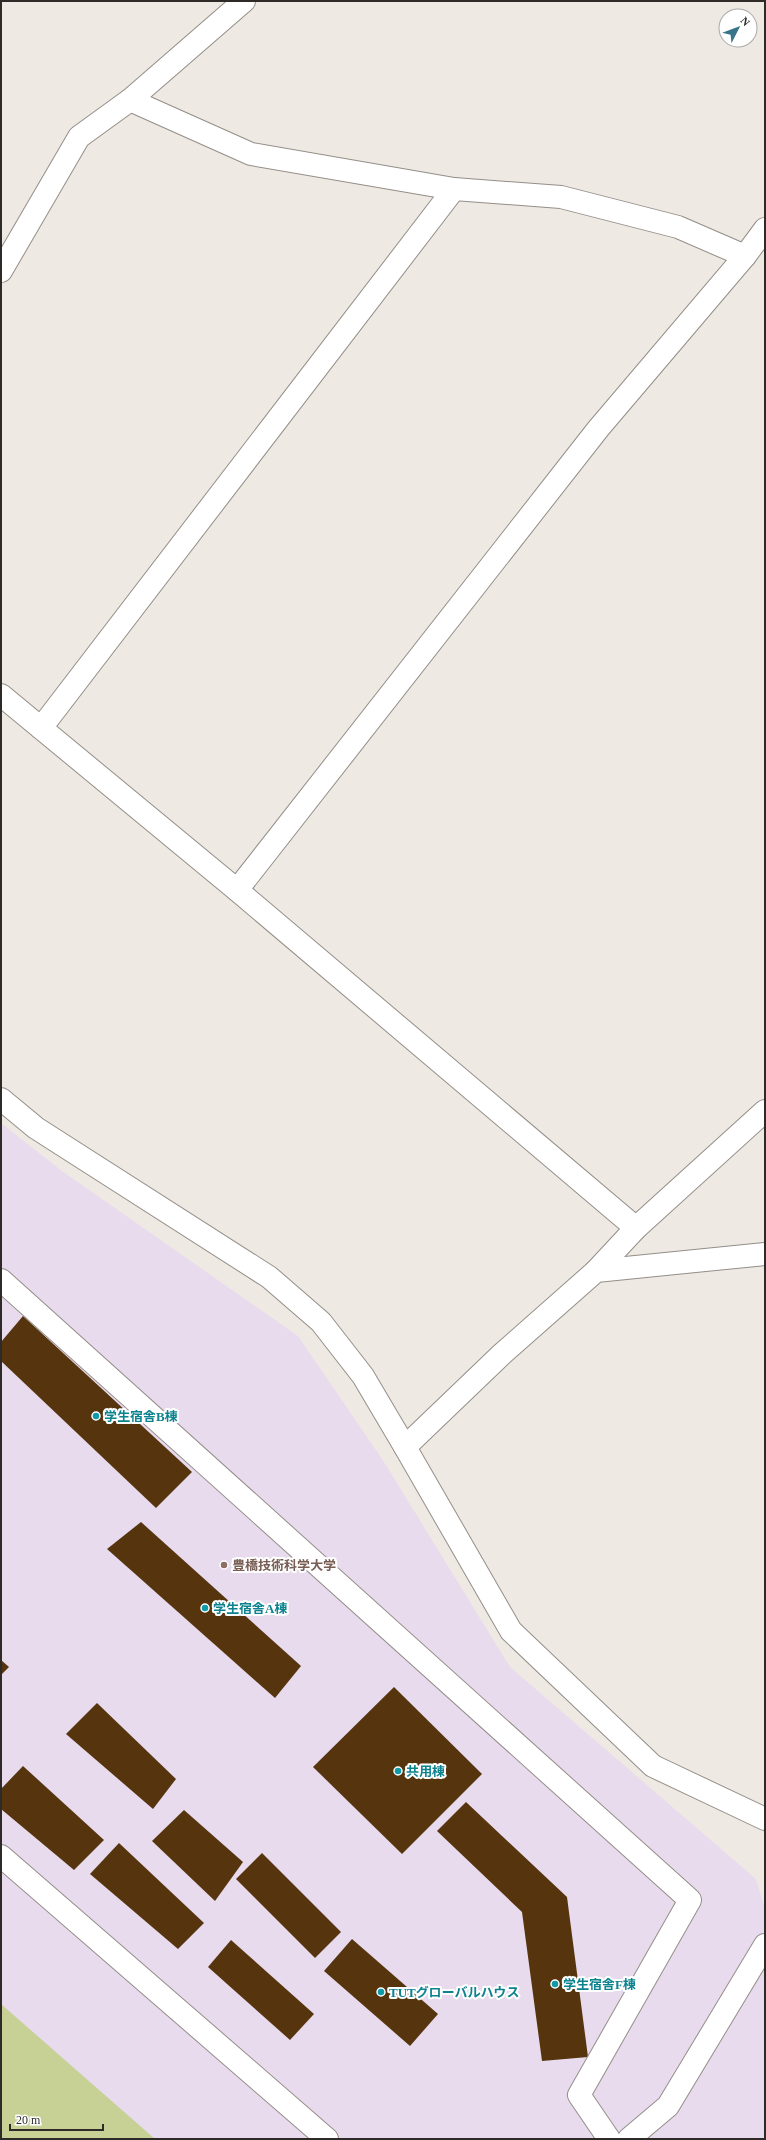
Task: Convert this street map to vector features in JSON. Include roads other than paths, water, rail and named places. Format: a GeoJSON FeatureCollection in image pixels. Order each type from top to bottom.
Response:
{"type":"FeatureCollection","features":[{"type":"Feature","properties":{"kind":"street"},"geometry":{"type":"LineString","coordinates":[[1,271],[79,137],[130,100],[244,1]]}},
{"type":"Feature","properties":{"kind":"street"},"geometry":{"type":"LineString","coordinates":[[130,100],[251,154],[454,189],[561,197],[678,227],[745,256]]}},
{"type":"Feature","properties":{"kind":"street"},"geometry":{"type":"LineString","coordinates":[[41,728],[454,189]]}},
{"type":"Feature","properties":{"kind":"street"},"geometry":{"type":"LineString","coordinates":[[237,890],[598,429],[745,256],[765,229]]}},
{"type":"Feature","properties":{"kind":"street"},"geometry":{"type":"LineString","coordinates":[[1,695],[237,890],[636,1228]]}},
{"type":"Feature","properties":{"kind":"street"},"geometry":{"type":"LineString","coordinates":[[1,1099],[36,1128],[269,1277],[321,1322],[363,1376],[406,1447],[511,1631],[653,1766],[765,1819]]}},
{"type":"Feature","properties":{"kind":"street"},"geometry":{"type":"LineString","coordinates":[[406,1447],[502,1354],[596,1271],[636,1228],[765,1111]]}},
{"type":"Feature","properties":{"kind":"street"},"geometry":{"type":"LineString","coordinates":[[596,1271],[765,1254]]}},
{"type":"Feature","properties":{"kind":"street"},"geometry":{"type":"LineString","coordinates":[[1,1280],[690,1900],[580,2095],[609,2139]]}},
{"type":"Feature","properties":{"kind":"street"},"geometry":{"type":"LineString","coordinates":[[1,1856],[327,2139]]}},
{"type":"Feature","properties":{"kind":"street"},"geometry":{"type":"LineString","coordinates":[[629,2139],[668,2106],[765,1945]]}},
{"type":"Feature","properties":{"kind":"place","name":"学生宿舎B棟"},"geometry":{"type":"Point","coordinates":[96,1416]}},
{"type":"Feature","properties":{"kind":"place","name":"豊橋技術科学大学"},"geometry":{"type":"Point","coordinates":[224,1565]}},
{"type":"Feature","properties":{"kind":"place","name":"学生宿舎A棟"},"geometry":{"type":"Point","coordinates":[205,1608]}},
{"type":"Feature","properties":{"kind":"place","name":"共用棟"},"geometry":{"type":"Point","coordinates":[398,1771]}},
{"type":"Feature","properties":{"kind":"place","name":"学生宿舎F棟"},"geometry":{"type":"Point","coordinates":[555,1984]}},
{"type":"Feature","properties":{"kind":"place","name":"TUTグローバルハウス"},"geometry":{"type":"Point","coordinates":[381,1992]}}]}
